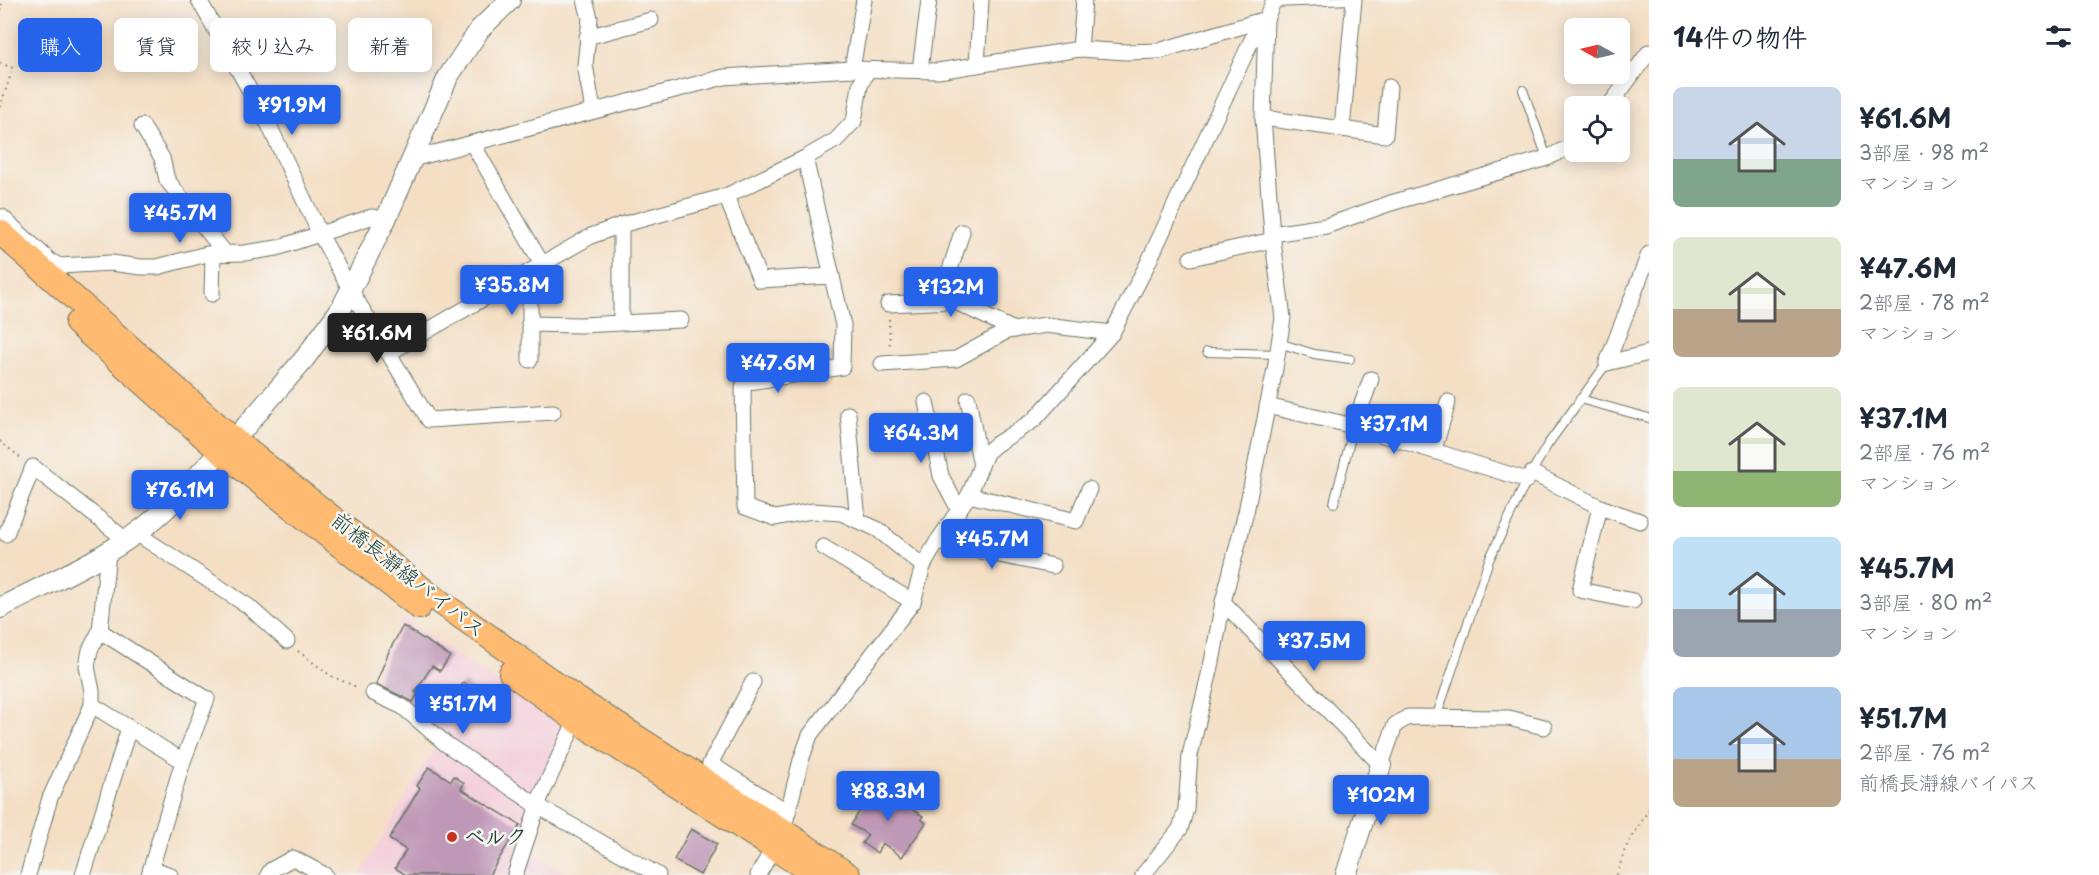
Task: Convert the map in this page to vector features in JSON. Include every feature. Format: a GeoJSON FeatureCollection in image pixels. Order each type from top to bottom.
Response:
{"type":"FeatureCollection","features":[{"type":"Feature","properties":{"kind":"main road","name":"前橋長瀞線バイパス"},"geometry":{"type":"LineString","coordinates":[[0,220],[227,445],[426,592],[577,699],[848,875]]}},
{"type":"Feature","properties":{"kind":"main road","name":"前橋長瀞線バイパス"},"geometry":{"type":"LineString","coordinates":[[0,254],[417,605],[576,720],[782,830],[816,875]]}},
{"type":"Feature","properties":{"kind":"street"},"geometry":{"type":"LineString","coordinates":[[199,0],[268,123],[320,234],[351,291],[429,420],[553,412]]}},
{"type":"Feature","properties":{"kind":"street"},"geometry":{"type":"LineString","coordinates":[[0,608],[108,553],[160,515],[227,445],[304,358],[351,291],[386,219],[448,77],[480,29],[510,0]]}},
{"type":"Feature","properties":{"kind":"street"},"geometry":{"type":"LineString","coordinates":[[585,0],[590,18],[585,65],[593,110]]}},
{"type":"Feature","properties":{"kind":"street"},"geometry":{"type":"LineString","coordinates":[[390,353],[591,236],[621,225],[726,196],[805,158],[836,140],[854,121],[860,86],[864,0]]}},
{"type":"Feature","properties":{"kind":"street"},"geometry":{"type":"LineString","coordinates":[[920,70],[929,0]]}},
{"type":"Feature","properties":{"kind":"street"},"geometry":{"type":"LineString","coordinates":[[977,65],[981,0]]}},
{"type":"Feature","properties":{"kind":"street"},"geometry":{"type":"LineString","coordinates":[[1080,49],[1084,0]]}},
{"type":"Feature","properties":{"kind":"street"},"geometry":{"type":"LineString","coordinates":[[1342,128],[1352,0]]}},
{"type":"Feature","properties":{"kind":"street"},"geometry":{"type":"LineString","coordinates":[[758,875],[782,830],[810,735],[913,602],[923,566],[969,495],[986,453],[1034,420],[1112,333],[1147,265],[1254,35],[1266,19],[1274,2]]}},
{"type":"Feature","properties":{"kind":"street"},"geometry":{"type":"LineString","coordinates":[[412,159],[724,77],[860,70],[938,71],[1080,49],[1127,52],[1159,51],[1266,19]]}},
{"type":"Feature","properties":{"kind":"street"},"geometry":{"type":"LineString","coordinates":[[1143,875],[1180,830],[1186,809],[1190,754],[1212,662],[1223,602],[1246,512],[1283,318],[1272,237],[1263,118],[1266,19]]}},
{"type":"Feature","properties":{"kind":"street"},"geometry":{"type":"LineString","coordinates":[[587,37],[651,20]]}},
{"type":"Feature","properties":{"kind":"street"},"geometry":{"type":"LineString","coordinates":[[1616,96],[1649,52]]}},
{"type":"Feature","properties":{"kind":"street"},"geometry":{"type":"LineString","coordinates":[[1263,118],[1385,135],[1389,87]]}},
{"type":"Feature","properties":{"kind":"street"},"geometry":{"type":"LineString","coordinates":[[142,126],[162,158],[167,180],[219,253],[212,294]]}},
{"type":"Feature","properties":{"kind":"street"},"geometry":{"type":"LineString","coordinates":[[472,143],[536,268],[529,324],[530,360]]}},
{"type":"Feature","properties":{"kind":"street"},"geometry":{"type":"LineString","coordinates":[[1191,258],[1326,226],[1391,203],[1547,158],[1564,150]]}},
{"type":"Feature","properties":{"kind":"street"},"geometry":{"type":"LineString","coordinates":[[805,158],[843,325],[842,367],[749,381],[744,387],[745,507],[775,518],[812,511],[841,513],[877,529],[923,566]]}},
{"type":"Feature","properties":{"kind":"street"},"geometry":{"type":"LineString","coordinates":[[726,196],[760,280],[832,276]]}},
{"type":"Feature","properties":{"kind":"street"},"geometry":{"type":"LineString","coordinates":[[0,220],[50,261],[60,266],[111,263],[157,267],[219,253],[277,248],[371,217],[386,219]]}},
{"type":"Feature","properties":{"kind":"street"},"geometry":{"type":"LineString","coordinates":[[621,225],[621,322]]}},
{"type":"Feature","properties":{"kind":"street"},"geometry":{"type":"LineString","coordinates":[[954,301],[949,273],[962,232]]}},
{"type":"Feature","properties":{"kind":"street"},"geometry":{"type":"LineString","coordinates":[[1607,363],[1649,254]]}},
{"type":"Feature","properties":{"kind":"street"},"geometry":{"type":"LineString","coordinates":[[888,304],[954,301],[1014,330]]}},
{"type":"Feature","properties":{"kind":"street"},"geometry":{"type":"LineString","coordinates":[[529,324],[581,325],[681,320]]}},
{"type":"Feature","properties":{"kind":"street"},"geometry":{"type":"LineString","coordinates":[[887,364],[956,359],[1007,331],[1046,325],[1112,333]]}},
{"type":"Feature","properties":{"kind":"street"},"geometry":{"type":"LineString","coordinates":[[1607,363],[1649,353]]}},
{"type":"Feature","properties":{"kind":"street"},"geometry":{"type":"LineString","coordinates":[[1354,426],[1371,380]]}},
{"type":"Feature","properties":{"kind":"street"},"geometry":{"type":"LineString","coordinates":[[968,399],[981,466]]}},
{"type":"Feature","properties":{"kind":"street"},"geometry":{"type":"LineString","coordinates":[[926,402],[940,476],[959,510]]}},
{"type":"Feature","properties":{"kind":"street"},"geometry":{"type":"LineString","coordinates":[[1434,449],[1449,402]]}},
{"type":"Feature","properties":{"kind":"street"},"geometry":{"type":"LineString","coordinates":[[1267,406],[1354,426],[1529,477],[1640,521]]}},
{"type":"Feature","properties":{"kind":"street"},"geometry":{"type":"LineString","coordinates":[[848,414],[858,520]]}},
{"type":"Feature","properties":{"kind":"street"},"geometry":{"type":"LineString","coordinates":[[6,534],[33,467],[131,536],[248,606],[287,641]]}},
{"type":"Feature","properties":{"kind":"street"},"geometry":{"type":"LineString","coordinates":[[969,495],[1077,521],[1089,489]]}},
{"type":"Feature","properties":{"kind":"street"},"geometry":{"type":"LineString","coordinates":[[1600,507],[1580,590],[1633,601]]}},
{"type":"Feature","properties":{"kind":"street"},"geometry":{"type":"LineString","coordinates":[[937,542],[1053,566]]}},
{"type":"Feature","properties":{"kind":"street"},"geometry":{"type":"LineString","coordinates":[[823,547],[913,602]]}},
{"type":"Feature","properties":{"kind":"street"},"geometry":{"type":"LineString","coordinates":[[28,875],[50,798],[92,705],[87,666],[90,651],[100,631],[108,553]]}},
{"type":"Feature","properties":{"kind":"street"},"geometry":{"type":"LineString","coordinates":[[1223,602],[1381,765]]}},
{"type":"Feature","properties":{"kind":"street"},"geometry":{"type":"LineString","coordinates":[[100,631],[207,699],[183,761],[150,871],[170,875]]}},
{"type":"Feature","properties":{"kind":"street"},"geometry":{"type":"LineString","coordinates":[[753,682],[710,764],[782,830]]}},
{"type":"Feature","properties":{"kind":"street"},"geometry":{"type":"LineString","coordinates":[[373,693],[403,706],[446,744],[538,806],[657,875]]}},
{"type":"Feature","properties":{"kind":"street"},"geometry":{"type":"LineString","coordinates":[[92,705],[183,761]]}},
{"type":"Feature","properties":{"kind":"street"},"geometry":{"type":"LineString","coordinates":[[1346,875],[1395,725],[1408,717],[1509,718],[1544,728]]}},
{"type":"Feature","properties":{"kind":"street"},"geometry":{"type":"LineString","coordinates":[[516,875],[538,806],[576,720]]}},
{"type":"Feature","properties":{"kind":"street"},"geometry":{"type":"LineString","coordinates":[[82,875],[129,728]]}},
{"type":"Feature","properties":{"kind":"street"},"geometry":{"type":"LineString","coordinates":[[268,875],[271,870],[293,858],[325,875]]}},
{"type":"Feature","properties":{"kind":"lane"},"geometry":{"type":"LineString","coordinates":[[1274,2],[1352,0]]}},
{"type":"Feature","properties":{"kind":"lane"},"geometry":{"type":"LineString","coordinates":[[1523,90],[1547,158]]}},
{"type":"Feature","properties":{"kind":"lane"},"geometry":{"type":"LineString","coordinates":[[1207,352],[1278,348],[1350,359]]}},
{"type":"Feature","properties":{"kind":"lane"},"geometry":{"type":"LineString","coordinates":[[1436,718],[1489,560],[1529,477],[1548,444],[1607,363]]}},
{"type":"Feature","properties":{"kind":"lane"},"geometry":{"type":"LineString","coordinates":[[1580,399],[1649,418]]}},
{"type":"Feature","properties":{"kind":"lane"},"geometry":{"type":"LineString","coordinates":[[1334,503],[1354,426]]}},
{"type":"Feature","properties":{"kind":"path"},"geometry":{"type":"LineString","coordinates":[[0,17],[2,0]]}},
{"type":"Feature","properties":{"kind":"path"},"geometry":{"type":"LineString","coordinates":[[0,63],[13,68],[0,107]]}},
{"type":"Feature","properties":{"kind":"path"},"geometry":{"type":"LineString","coordinates":[[887,364],[888,304]]}},
{"type":"Feature","properties":{"kind":"path"},"geometry":{"type":"LineString","coordinates":[[0,441],[33,467]]}},
{"type":"Feature","properties":{"kind":"path"},"geometry":{"type":"LineString","coordinates":[[287,641],[331,676],[373,693]]}},
{"type":"Feature","properties":{"kind":"path"},"geometry":{"type":"LineString","coordinates":[[1617,875],[1625,849],[1649,809]]}},
{"type":"Feature","properties":{"kind":"shaded area"},"geometry":{"type":"Polygon","coordinates":[[[403,618],[565,728],[519,845],[568,875],[360,875],[443,734],[370,688],[403,618]]]}},
{"type":"Feature","properties":{"kind":"building"},"geometry":{"type":"Polygon","coordinates":[[[403,626],[450,656],[440,671],[432,666],[415,692],[418,693],[413,702],[376,684],[389,651],[403,626]]]}},
{"type":"Feature","properties":{"kind":"building"},"geometry":{"type":"Polygon","coordinates":[[[464,682],[478,694],[482,703],[481,712],[464,724],[469,711],[452,699],[464,682]]]}},
{"type":"Feature","properties":{"kind":"building"},"geometry":{"type":"Polygon","coordinates":[[[429,767],[451,781],[454,776],[464,783],[461,789],[520,825],[489,875],[406,875],[395,868],[406,850],[389,839],[420,788],[417,786],[429,767]]]}},
{"type":"Feature","properties":{"kind":"building"},"geometry":{"type":"Polygon","coordinates":[[[877,783],[910,804],[908,807],[923,816],[921,819],[926,823],[902,857],[882,843],[877,853],[862,843],[868,835],[851,825],[877,783]]]}},
{"type":"Feature","properties":{"kind":"building"},"geometry":{"type":"Polygon","coordinates":[[[691,829],[717,844],[700,875],[674,860],[691,829]]]}},
{"type":"Feature","properties":{"kind":"place","name":"ベルク"},"geometry":{"type":"Point","coordinates":[452,837]}}]}
